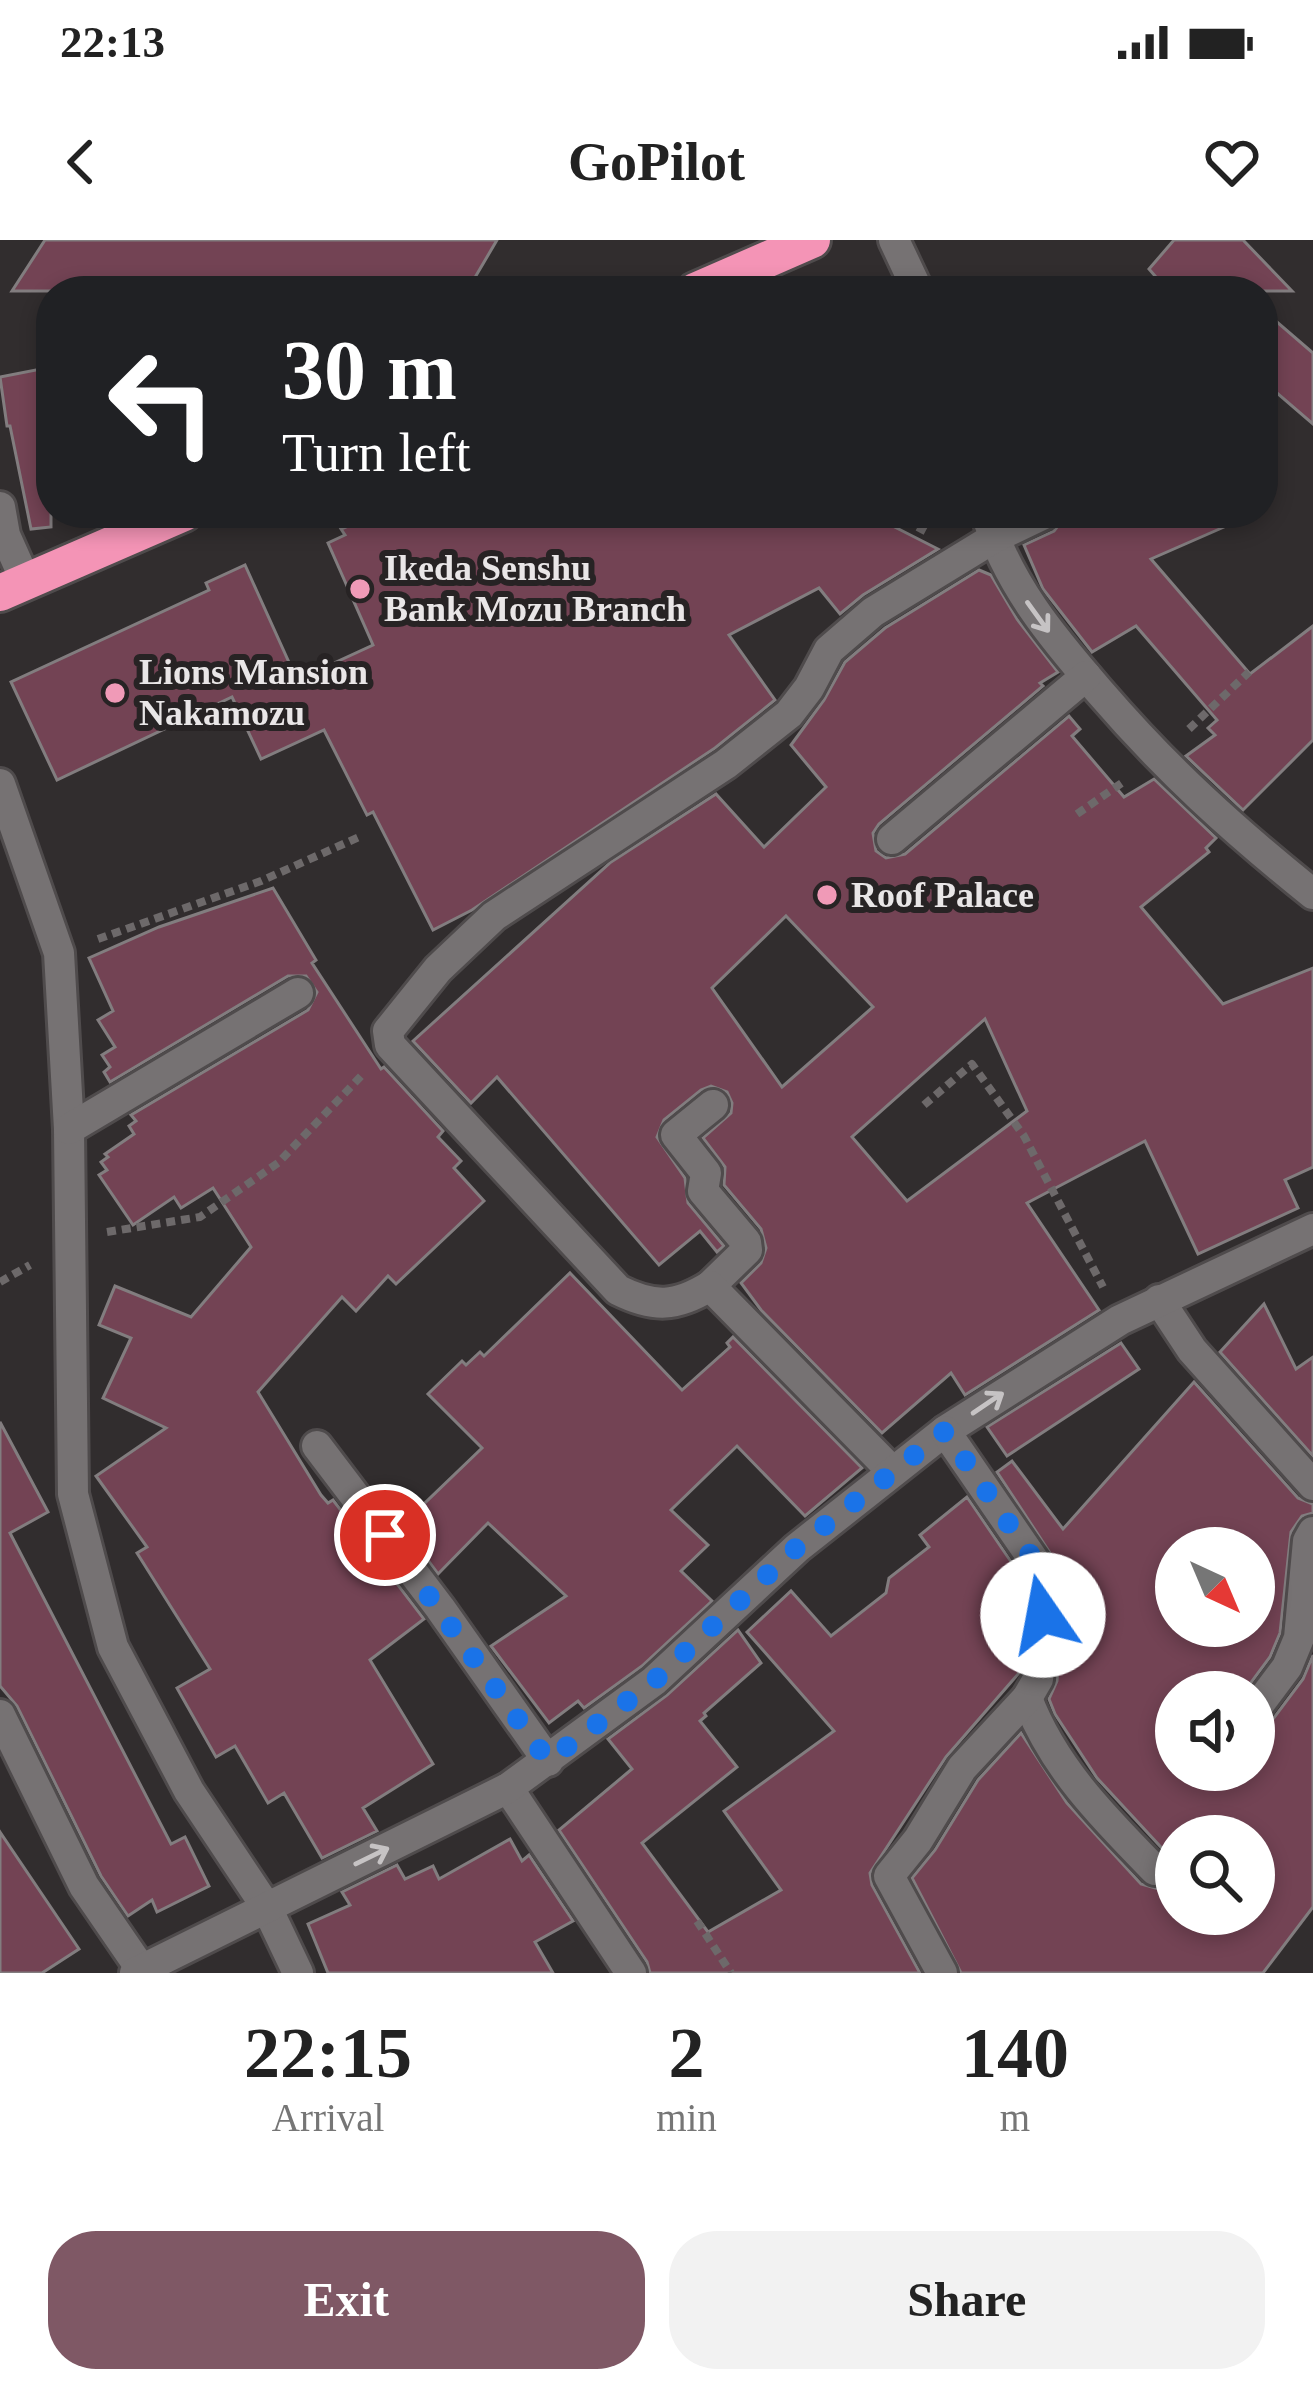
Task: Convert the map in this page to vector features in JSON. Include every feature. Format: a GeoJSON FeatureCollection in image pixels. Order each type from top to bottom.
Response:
{"type":"FeatureCollection","features":[{"type":"Feature","properties":{"kind":"highway"},"geometry":{"type":"LineString","coordinates":[[729,276],[812,240]]}},
{"type":"Feature","properties":{"kind":"highway"},"geometry":{"type":"LineString","coordinates":[[13,588],[150,528]]}},
{"type":"Feature","properties":{"kind":"street"},"geometry":{"type":"LineString","coordinates":[[894,240],[911,276]]}},
{"type":"Feature","properties":{"kind":"street"},"geometry":{"type":"LineString","coordinates":[[0,507],[13,588]]}},
{"type":"Feature","properties":{"kind":"street"},"geometry":{"type":"LineString","coordinates":[[713,1105],[676,1135],[706,1173],[703,1191],[746,1242],[746,1250],[710,1286],[689,1299],[646,1304],[618,1290],[391,1045],[388,1031],[438,969],[494,916],[755,743],[789,714],[830,650],[873,612],[987,528]]}},
{"type":"Feature","properties":{"kind":"street"},"geometry":{"type":"LineString","coordinates":[[991,528],[1031,611],[1157,759],[1232,829],[1313,894]]}},
{"type":"Feature","properties":{"kind":"street"},"geometry":{"type":"LineString","coordinates":[[892,839],[1085,676]]}},
{"type":"Feature","properties":{"kind":"street"},"geometry":{"type":"LineString","coordinates":[[0,784],[59,953],[69,1129],[74,1494],[113,1647],[189,1792],[267,1908],[298,1973]]}},
{"type":"Feature","properties":{"kind":"street"},"geometry":{"type":"LineString","coordinates":[[69,1129],[298,993]]}},
{"type":"Feature","properties":{"kind":"street"},"geometry":{"type":"LineString","coordinates":[[0,1715],[84,1886],[138,1971],[508,1788],[654,1681],[796,1548],[945,1431],[1120,1320],[1313,1229]]}},
{"type":"Feature","properties":{"kind":"street"},"geometry":{"type":"LineString","coordinates":[[710,1286],[892,1471]]}},
{"type":"Feature","properties":{"kind":"street"},"geometry":{"type":"LineString","coordinates":[[1159,1300],[1192,1350],[1313,1486]]}},
{"type":"Feature","properties":{"kind":"street"},"geometry":{"type":"LineString","coordinates":[[942,1973],[889,1876],[918,1840],[962,1768],[1027,1698],[1038,1679],[1043,1615],[1035,1562],[945,1431]]}},
{"type":"Feature","properties":{"kind":"street"},"geometry":{"type":"LineString","coordinates":[[316,1446],[440,1608],[548,1761]]}},
{"type":"Feature","properties":{"kind":"street"},"geometry":{"type":"LineString","coordinates":[[1275,1683],[1299,1638],[1307,1541],[1313,1532]]}},
{"type":"Feature","properties":{"kind":"street"},"geometry":{"type":"LineString","coordinates":[[1027,1698],[1040,1732],[1063,1767],[1155,1870]]}},
{"type":"Feature","properties":{"kind":"street"},"geometry":{"type":"LineString","coordinates":[[508,1788],[631,1973]]}},
{"type":"Feature","properties":{"kind":"path"},"geometry":{"type":"LineString","coordinates":[[59,953],[261,881],[359,837]]}},
{"type":"Feature","properties":{"kind":"path"},"geometry":{"type":"LineString","coordinates":[[103,1233],[200,1217],[278,1163],[391,1045]]}},
{"type":"Feature","properties":{"kind":"path"},"geometry":{"type":"LineString","coordinates":[[924,1105],[972,1064],[1024,1136],[1120,1320]]}},
{"type":"Feature","properties":{"kind":"path"},"geometry":{"type":"LineString","coordinates":[[697,1921],[731,1973]]}},
{"type":"Feature","properties":{"kind":"building"},"geometry":{"type":"Polygon","coordinates":[[[45,240],[497,240],[476,276],[36,276],[36,291],[12,291],[45,240]]]}},
{"type":"Feature","properties":{"kind":"building"},"geometry":{"type":"Polygon","coordinates":[[[1174,240],[1243,240],[1278,276],[1155,276],[1149,269],[1174,240]]]}},
{"type":"Feature","properties":{"kind":"building"},"geometry":{"type":"Polygon","coordinates":[[[1278,276],[1292,291],[1278,291],[1278,276]]]}},
{"type":"Feature","properties":{"kind":"building"},"geometry":{"type":"Polygon","coordinates":[[[1278,323],[1313,353],[1313,424],[1278,394],[1278,323]]]}},
{"type":"Feature","properties":{"kind":"building"},"geometry":{"type":"Polygon","coordinates":[[[36,370],[36,528],[41,528],[31,529],[0,377],[36,370]]]}},
{"type":"Feature","properties":{"kind":"building"},"geometry":{"type":"Polygon","coordinates":[[[897,528],[938,549],[840,614],[819,588],[729,635],[775,700],[715,748],[472,910],[433,930],[373,812],[367,815],[324,730],[261,759],[232,697],[57,780],[11,682],[209,590],[206,583],[245,565],[297,680],[373,645],[328,543],[345,535],[341,529],[897,528]]]}},
{"type":"Feature","properties":{"kind":"building"},"geometry":{"type":"Polygon","coordinates":[[[1222,528],[1151,559],[1250,674],[1313,626],[1313,740],[1243,810],[1186,756],[1215,735],[1208,728],[1217,720],[1136,626],[1092,652],[1043,589],[1024,545],[1054,531],[1222,528]]]}},
{"type":"Feature","properties":{"kind":"building"},"geometry":{"type":"Polygon","coordinates":[[[979,570],[991,575],[1017,619],[1058,672],[879,824],[873,833],[876,851],[886,858],[905,854],[1069,716],[1080,729],[1072,736],[1124,797],[1154,779],[1216,838],[1206,848],[1209,852],[1141,907],[1223,1004],[1313,968],[1313,1167],[1285,1180],[1298,1208],[1198,1254],[1145,1141],[1027,1203],[1099,1310],[965,1395],[951,1373],[882,1433],[761,1310],[741,1283],[761,1263],[766,1248],[761,1229],[724,1185],[725,1167],[703,1138],[731,1113],[727,1092],[711,1086],[701,1090],[664,1120],[657,1137],[685,1178],[688,1203],[724,1246],[717,1252],[700,1231],[659,1265],[497,1077],[471,1103],[413,1041],[611,862],[716,794],[764,847],[826,787],[791,745],[845,662],[885,628],[979,570]],[[786,916],[712,988],[782,1087],[873,1007],[786,916]],[[985,1019],[852,1137],[907,1201],[1027,1111],[985,1019]]]}},
{"type":"Feature","properties":{"kind":"building"},"geometry":{"type":"Polygon","coordinates":[[[273,888],[316,960],[312,963],[381,1069],[443,1131],[438,1137],[461,1161],[454,1168],[484,1201],[396,1284],[388,1276],[356,1311],[342,1297],[258,1392],[321,1495],[328,1503],[333,1500],[424,1619],[370,1660],[433,1764],[363,1808],[377,1831],[322,1858],[284,1793],[268,1803],[235,1746],[216,1757],[177,1688],[210,1669],[137,1553],[147,1547],[96,1476],[166,1428],[103,1398],[131,1338],[99,1325],[115,1286],[191,1317],[251,1247],[213,1188],[181,1208],[174,1197],[133,1225],[99,1175],[107,1170],[101,1162],[134,1134],[129,1126],[136,1121],[131,1115],[308,1010],[317,992],[306,976],[288,976],[110,1082],[104,1072],[110,1067],[102,1055],[115,1047],[98,1020],[113,1011],[89,958],[159,927],[273,888]]]}},
{"type":"Feature","properties":{"kind":"building"},"geometry":{"type":"Polygon","coordinates":[[[570,1273],[682,1390],[730,1347],[727,1343],[733,1337],[862,1468],[805,1516],[737,1446],[671,1510],[708,1545],[681,1571],[712,1601],[642,1666],[584,1708],[578,1701],[549,1723],[491,1646],[566,1596],[488,1523],[438,1574],[402,1525],[482,1448],[428,1394],[462,1361],[466,1365],[480,1352],[484,1356],[570,1273]]]}},
{"type":"Feature","properties":{"kind":"building"},"geometry":{"type":"Polygon","coordinates":[[[1264,1304],[1296,1369],[1313,1357],[1313,1456],[1220,1352],[1264,1304]]]}},
{"type":"Feature","properties":{"kind":"building"},"geometry":{"type":"Polygon","coordinates":[[[1121,1343],[1139,1369],[1007,1456],[987,1427],[1121,1343]]]}},
{"type":"Feature","properties":{"kind":"building"},"geometry":{"type":"Polygon","coordinates":[[[1194,1382],[1298,1498],[1313,1504],[1313,1513],[1302,1516],[1291,1532],[1275,1645],[1275,1527],[1155,1527],[1155,1647],[1274,1647],[1260,1671],[1155,1671],[1155,1791],[1275,1791],[1275,1716],[1303,1679],[1313,1655],[1313,1907],[1263,1973],[961,1973],[912,1878],[978,1780],[1021,1733],[1067,1803],[1141,1884],[1155,1888],[1155,1935],[1275,1935],[1275,1815],[1155,1815],[1155,1841],[1097,1778],[1055,1714],[1049,1699],[1057,1681],[1062,1616],[1054,1559],[997,1472],[1012,1461],[1063,1529],[1194,1382]]]}},
{"type":"Feature","properties":{"kind":"building"},"geometry":{"type":"Polygon","coordinates":[[[0,1422],[48,1512],[10,1533],[171,1844],[185,1837],[209,1886],[157,1912],[152,1900],[128,1916],[101,1876],[17,1706],[0,1686],[0,1422]]]}},
{"type":"Feature","properties":{"kind":"building"},"geometry":{"type":"Polygon","coordinates":[[[967,1497],[1016,1569],[1023,1616],[1019,1673],[946,1757],[870,1873],[920,1973],[650,1973],[559,1830],[632,1769],[608,1739],[667,1695],[738,1630],[761,1663],[700,1721],[737,1767],[642,1843],[708,1932],[781,1890],[724,1811],[834,1731],[747,1632],[791,1591],[831,1636],[886,1593],[889,1578],[929,1547],[920,1535],[967,1497]]]}},
{"type":"Feature","properties":{"kind":"building"},"geometry":{"type":"Polygon","coordinates":[[[0,1832],[79,1949],[42,1973],[0,1973],[0,1832]]]}},
{"type":"Feature","properties":{"kind":"building"},"geometry":{"type":"Polygon","coordinates":[[[510,1839],[522,1861],[529,1855],[573,1921],[535,1942],[553,1973],[328,1973],[308,1924],[350,1905],[342,1892],[397,1865],[405,1879],[433,1866],[439,1879],[510,1839]]]}},
{"type":"Feature","properties":{"kind":"place","name":"Ikeda Senshu Bank Mozu Branch"},"geometry":{"type":"Point","coordinates":[360,589]}},
{"type":"Feature","properties":{"kind":"place","name":"Lions Mansion Nakamozu"},"geometry":{"type":"Point","coordinates":[115,693]}},
{"type":"Feature","properties":{"kind":"place","name":"Roof Palace"},"geometry":{"type":"Point","coordinates":[827,895]}},
{"type":"Feature","properties":{"kind":"route"},"geometry":{"type":"LineString","coordinates":[[385,1535],[548,1761],[654,1681],[796,1548],[945,1431],[1035,1562],[1043,1615]]}}]}
